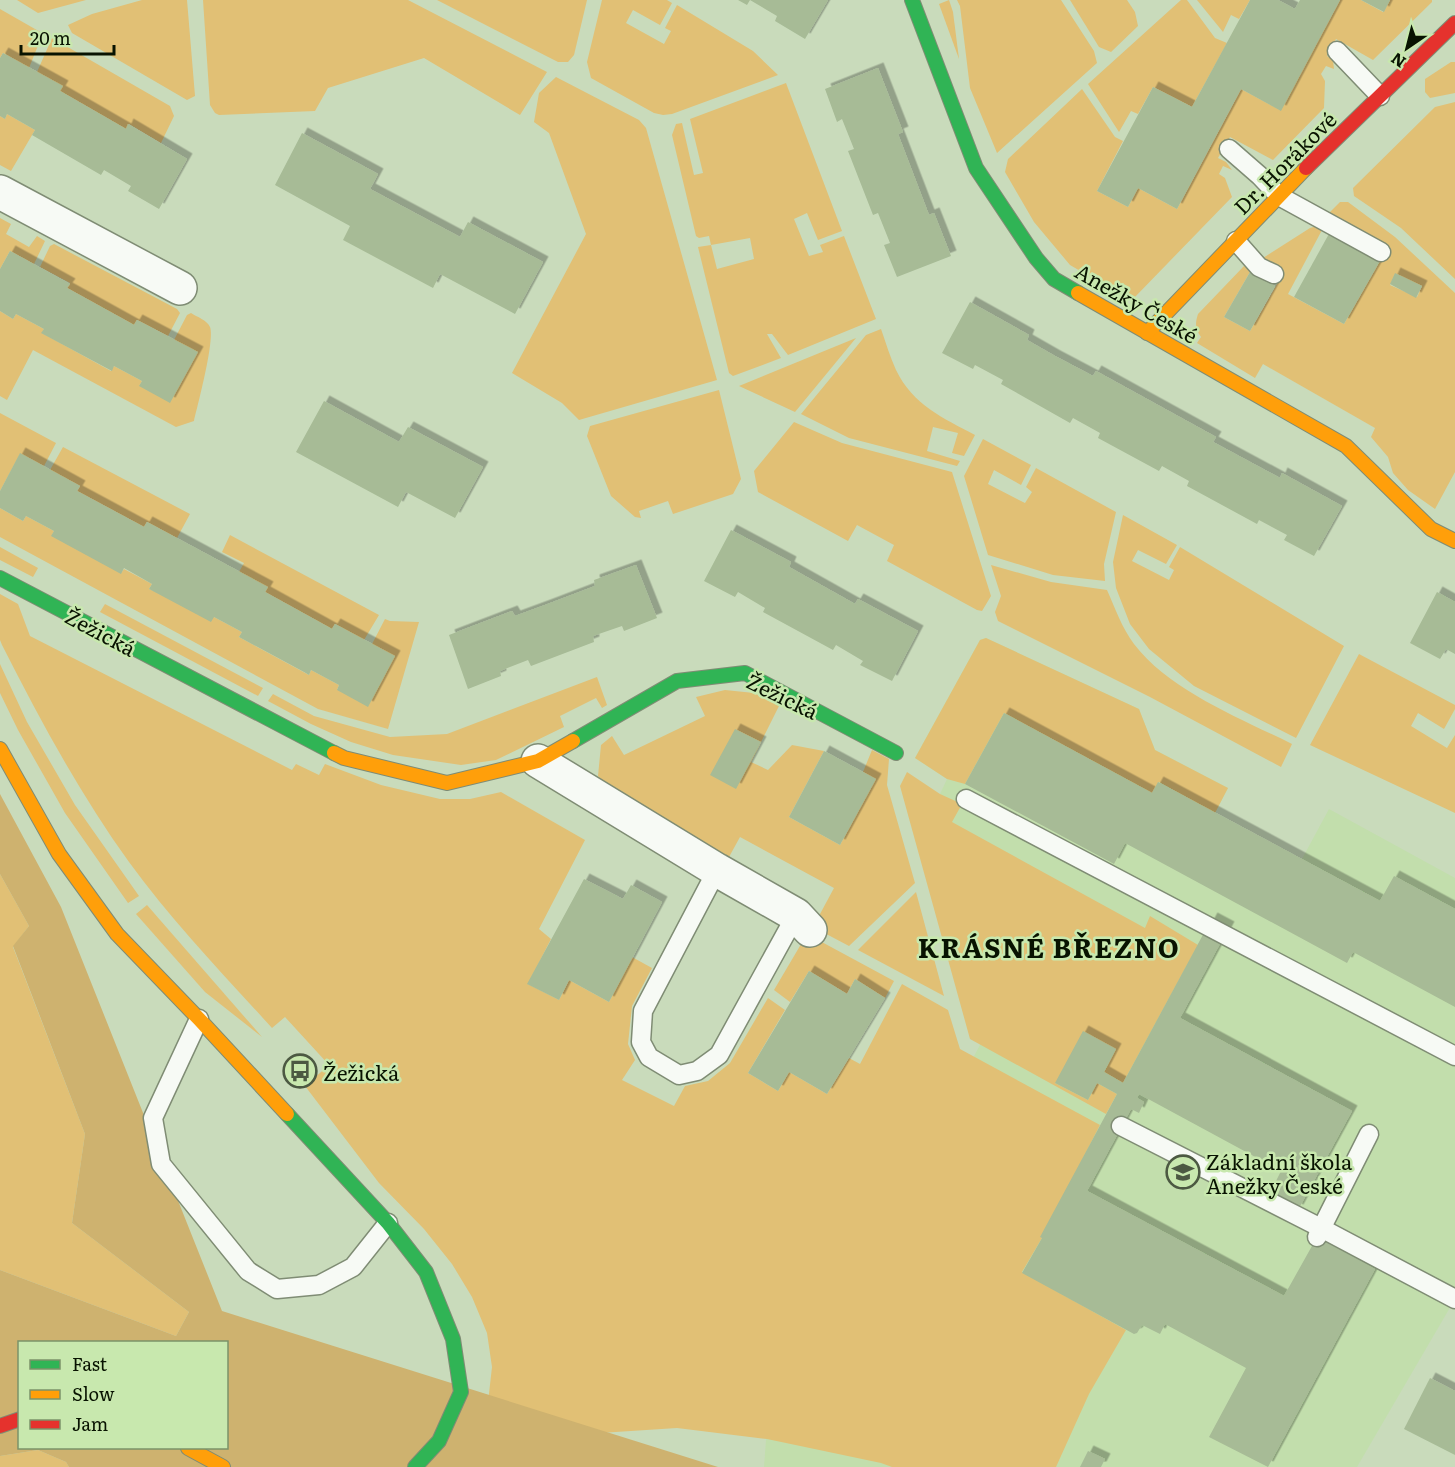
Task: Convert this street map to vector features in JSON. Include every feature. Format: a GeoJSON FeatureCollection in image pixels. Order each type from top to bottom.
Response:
{"type":"FeatureCollection","features":[{"type":"Feature","properties":{"kind":"street","name":"Anežky České"},"geometry":{"type":"LineString","coordinates":[[912,0],[976,168],[1036,258],[1054,279],[1346,446],[1431,529],[1455,541]]}},
{"type":"Feature","properties":{"kind":"street","name":"Dr. Horákové"},"geometry":{"type":"LineString","coordinates":[[1147,333],[1279,196],[1455,23]]}},
{"type":"Feature","properties":{"kind":"street"},"geometry":{"type":"LineString","coordinates":[[0,192],[180,288]]}},
{"type":"Feature","properties":{"kind":"street","name":"Žežická"},"geometry":{"type":"LineString","coordinates":[[0,578],[344,758],[447,783],[538,760],[677,681],[745,673],[896,753]]}},
{"type":"Feature","properties":{"kind":"street"},"geometry":{"type":"LineString","coordinates":[[0,749],[59,854],[117,934],[388,1222],[426,1272],[453,1339],[461,1392],[439,1441],[415,1467]]}},
{"type":"Feature","properties":{"kind":"street"},"geometry":{"type":"LineString","coordinates":[[538,760],[803,923]]}},
{"type":"Feature","properties":{"kind":"street"},"geometry":{"type":"LineString","coordinates":[[0,1426],[18,1420]]}},
{"type":"Feature","properties":{"kind":"street"},"geometry":{"type":"LineString","coordinates":[[190,1449],[223,1467]]}},
{"type":"Feature","properties":{"kind":"lane"},"geometry":{"type":"LineString","coordinates":[[1337,51],[1380,96]]}},
{"type":"Feature","properties":{"kind":"lane"},"geometry":{"type":"LineString","coordinates":[[1229,149],[1279,196],[1381,252]]}},
{"type":"Feature","properties":{"kind":"lane"},"geometry":{"type":"LineString","coordinates":[[1236,241],[1259,267],[1274,274]]}},
{"type":"Feature","properties":{"kind":"lane"},"geometry":{"type":"LineString","coordinates":[[966,799],[1455,1056]]}},
{"type":"Feature","properties":{"kind":"lane"},"geometry":{"type":"LineString","coordinates":[[717,870],[643,1011],[641,1042],[649,1057],[679,1075],[697,1071],[719,1055],[803,923]]}},
{"type":"Feature","properties":{"kind":"lane"},"geometry":{"type":"LineString","coordinates":[[199,1019],[153,1118],[161,1164],[248,1271],[277,1289],[319,1285],[353,1268],[388,1222]]}},
{"type":"Feature","properties":{"kind":"lane"},"geometry":{"type":"LineString","coordinates":[[1121,1126],[1319,1233],[1455,1299]]}},
{"type":"Feature","properties":{"kind":"lane"},"geometry":{"type":"LineString","coordinates":[[1319,1233],[1369,1134]]}},
{"type":"Feature","properties":{"kind":"shaded area"},"geometry":{"type":"Polygon","coordinates":[[[17,0],[86,0],[38,13],[17,0]]]}},
{"type":"Feature","properties":{"kind":"shaded area"},"geometry":{"type":"Polygon","coordinates":[[[142,0],[187,0],[195,96],[187,100],[72,33],[68,25],[92,14],[142,0]]]}},
{"type":"Feature","properties":{"kind":"shaded area"},"geometry":{"type":"Polygon","coordinates":[[[203,0],[408,0],[547,72],[520,115],[424,58],[328,88],[315,111],[219,115],[210,105],[203,0]]]}},
{"type":"Feature","properties":{"kind":"shaded area"},"geometry":{"type":"Polygon","coordinates":[[[437,0],[587,0],[574,55],[568,62],[558,62],[437,0]]]}},
{"type":"Feature","properties":{"kind":"shaded area"},"geometry":{"type":"Polygon","coordinates":[[[602,0],[667,0],[672,3],[660,25],[633,10],[626,23],[664,44],[671,31],[665,28],[677,5],[753,51],[778,75],[672,114],[654,113],[591,78],[587,62],[602,0]]]}},
{"type":"Feature","properties":{"kind":"shaded area"},"geometry":{"type":"Polygon","coordinates":[[[949,0],[953,12],[959,59],[939,4],[949,0]]]}},
{"type":"Feature","properties":{"kind":"shaded area"},"geometry":{"type":"Polygon","coordinates":[[[957,0],[1061,0],[1094,51],[1097,63],[997,153],[970,88],[960,6],[957,0]]]}},
{"type":"Feature","properties":{"kind":"shaded area"},"geometry":{"type":"Polygon","coordinates":[[[1070,0],[1127,0],[1135,12],[1138,26],[1111,52],[1099,47],[1070,0]]]}},
{"type":"Feature","properties":{"kind":"shaded area"},"geometry":{"type":"Polygon","coordinates":[[[1181,0],[1187,0],[1215,38],[1227,43],[1192,107],[1153,87],[1138,114],[1131,111],[1119,132],[1088,84],[1181,0]]]}},
{"type":"Feature","properties":{"kind":"shaded area"},"geometry":{"type":"Polygon","coordinates":[[[1197,0],[1250,0],[1239,19],[1231,15],[1223,32],[1197,0]]]}},
{"type":"Feature","properties":{"kind":"shaded area"},"geometry":{"type":"Polygon","coordinates":[[[1340,0],[1361,0],[1383,12],[1390,0],[1432,0],[1432,2],[1373,60],[1336,39],[1327,56],[1333,60],[1334,69],[1326,66],[1321,74],[1325,81],[1324,108],[1273,160],[1230,137],[1218,158],[1226,162],[1232,170],[1223,166],[1219,174],[1225,178],[1232,197],[1135,297],[1120,294],[1070,265],[1034,222],[1005,172],[1008,159],[1082,89],[1115,137],[1123,141],[1097,191],[1128,207],[1138,188],[1177,209],[1241,89],[1280,110],[1340,0]]]}},
{"type":"Feature","properties":{"kind":"shaded area"},"geometry":{"type":"Polygon","coordinates":[[[0,9],[42,33],[29,68],[3,53],[0,58],[0,9]]]}},
{"type":"Feature","properties":{"kind":"shaded area"},"geometry":{"type":"Polygon","coordinates":[[[52,38],[170,106],[174,116],[161,143],[129,124],[126,129],[60,91],[37,72],[52,38]]]}},
{"type":"Feature","properties":{"kind":"shaded area"},"geometry":{"type":"Polygon","coordinates":[[[1451,62],[1455,62],[1455,93],[1430,98],[1425,92],[1425,79],[1451,62]]]}},
{"type":"Feature","properties":{"kind":"shaded area"},"geometry":{"type":"Polygon","coordinates":[[[556,77],[639,120],[646,128],[717,380],[579,420],[562,403],[512,373],[586,234],[549,133],[534,122],[539,93],[556,77]]]}},
{"type":"Feature","properties":{"kind":"shaded area"},"geometry":{"type":"Polygon","coordinates":[[[786,83],[842,231],[818,240],[807,213],[794,219],[809,256],[823,252],[820,245],[844,236],[876,319],[788,355],[772,334],[767,334],[781,358],[733,376],[729,373],[698,247],[711,245],[709,236],[699,238],[696,236],[672,135],[676,124],[682,123],[694,175],[703,173],[690,119],[786,83]],[[750,238],[711,245],[717,269],[754,259],[750,238]]]}},
{"type":"Feature","properties":{"kind":"shaded area"},"geometry":{"type":"Polygon","coordinates":[[[1455,102],[1455,279],[1401,228],[1354,196],[1353,188],[1435,107],[1455,102]]]}},
{"type":"Feature","properties":{"kind":"shaded area"},"geometry":{"type":"Polygon","coordinates":[[[7,114],[35,130],[11,171],[0,165],[0,116],[5,119],[7,114]]]}},
{"type":"Feature","properties":{"kind":"shaded area"},"geometry":{"type":"Polygon","coordinates":[[[1340,202],[1348,202],[1395,237],[1455,293],[1455,472],[1435,509],[1408,490],[1393,473],[1388,457],[1371,437],[1375,428],[1263,364],[1255,378],[1197,343],[1201,337],[1196,326],[1198,314],[1244,266],[1263,274],[1260,278],[1250,272],[1224,317],[1250,331],[1284,272],[1265,264],[1263,258],[1310,228],[1317,226],[1322,230],[1288,294],[1344,324],[1381,259],[1391,249],[1328,214],[1340,202]],[[1395,274],[1390,285],[1417,297],[1422,286],[1395,274]]]}},
{"type":"Feature","properties":{"kind":"shaded area"},"geometry":{"type":"Polygon","coordinates":[[[0,218],[11,224],[6,234],[29,247],[37,236],[45,241],[34,264],[10,251],[0,269],[0,218]]]}},
{"type":"Feature","properties":{"kind":"shaded area"},"geometry":{"type":"Polygon","coordinates":[[[54,244],[177,309],[180,313],[168,336],[137,320],[134,325],[67,288],[70,283],[40,267],[50,246],[54,244]]]}},
{"type":"Feature","properties":{"kind":"shaded area"},"geometry":{"type":"Polygon","coordinates":[[[0,311],[13,319],[16,314],[44,329],[42,333],[111,371],[114,366],[142,381],[139,386],[174,340],[187,315],[191,313],[202,319],[210,327],[211,334],[194,421],[176,427],[33,350],[7,400],[0,396],[0,311]]]}},
{"type":"Feature","properties":{"kind":"shaded area"},"geometry":{"type":"Polygon","coordinates":[[[881,329],[896,370],[911,393],[930,409],[975,435],[964,456],[952,453],[958,433],[933,427],[927,451],[960,461],[957,466],[849,438],[801,414],[866,335],[881,329]]]}},
{"type":"Feature","properties":{"kind":"shaded area"},"geometry":{"type":"Polygon","coordinates":[[[856,338],[795,412],[739,386],[856,338]]]}},
{"type":"Feature","properties":{"kind":"shaded area"},"geometry":{"type":"Polygon","coordinates":[[[719,390],[741,479],[733,494],[673,514],[668,501],[639,511],[641,518],[635,517],[611,496],[587,436],[590,426],[719,390]]]}},
{"type":"Feature","properties":{"kind":"shaded area"},"geometry":{"type":"Polygon","coordinates":[[[0,413],[56,443],[44,466],[20,454],[0,491],[0,413]]]}},
{"type":"Feature","properties":{"kind":"shaded area"},"geometry":{"type":"Polygon","coordinates":[[[794,422],[842,443],[952,472],[991,596],[982,611],[887,561],[894,545],[857,525],[848,541],[758,492],[754,471],[794,422]]]}},
{"type":"Feature","properties":{"kind":"shaded area"},"geometry":{"type":"Polygon","coordinates":[[[983,439],[1031,465],[1021,485],[994,470],[988,484],[1025,503],[1032,492],[1026,487],[1036,468],[1116,512],[1104,564],[1105,581],[1053,575],[988,555],[964,476],[983,439]]]}},
{"type":"Feature","properties":{"kind":"shaded area"},"geometry":{"type":"Polygon","coordinates":[[[63,447],[190,514],[177,538],[147,522],[144,527],[77,491],[80,486],[50,470],[63,447]]]}},
{"type":"Feature","properties":{"kind":"shaded area"},"geometry":{"type":"Polygon","coordinates":[[[0,508],[23,521],[26,516],[54,531],[52,535],[121,573],[124,569],[152,584],[149,589],[214,617],[242,632],[239,637],[309,675],[311,670],[339,685],[337,690],[372,644],[385,619],[419,622],[388,729],[318,709],[0,537],[0,508]]]}},
{"type":"Feature","properties":{"kind":"shaded area"},"geometry":{"type":"Polygon","coordinates":[[[1123,515],[1177,545],[1166,564],[1138,550],[1132,561],[1169,580],[1174,570],[1169,567],[1180,547],[1344,646],[1296,738],[1194,686],[1149,649],[1130,624],[1116,588],[1113,562],[1123,515]]]}},
{"type":"Feature","properties":{"kind":"shaded area"},"geometry":{"type":"Polygon","coordinates":[[[230,535],[379,615],[364,640],[335,624],[332,629],[265,592],[267,588],[239,572],[244,563],[222,552],[230,535]]]}},
{"type":"Feature","properties":{"kind":"shaded area"},"geometry":{"type":"Polygon","coordinates":[[[0,547],[38,568],[33,577],[0,560],[0,547]]]}},
{"type":"Feature","properties":{"kind":"shaded area"},"geometry":{"type":"Polygon","coordinates":[[[991,565],[1051,582],[1107,590],[1122,625],[1134,644],[1167,676],[1207,702],[1292,744],[1281,767],[1150,697],[998,621],[995,612],[1001,596],[991,565]]]}},
{"type":"Feature","properties":{"kind":"shaded area"},"geometry":{"type":"Polygon","coordinates":[[[0,594],[18,604],[30,636],[292,770],[296,764],[319,775],[325,764],[381,785],[440,799],[470,799],[501,792],[585,840],[539,929],[551,939],[528,984],[559,1000],[569,980],[609,1002],[632,957],[652,968],[632,1006],[628,1044],[635,1060],[622,1080],[674,1106],[685,1086],[708,1081],[730,1063],[768,998],[785,1010],[748,1073],[778,1091],[789,1072],[827,1094],[849,1058],[860,1064],[902,984],[948,1010],[960,1049],[1100,1125],[1022,1272],[1126,1330],[1089,1394],[1056,1467],[892,1467],[767,1439],[677,1428],[476,1441],[486,1420],[492,1367],[487,1333],[472,1297],[452,1264],[424,1229],[379,1183],[305,1086],[329,1065],[285,1017],[272,1028],[198,947],[129,862],[111,836],[61,756],[2,645],[0,640],[0,594]]]}},
{"type":"Feature","properties":{"kind":"shaded area"},"geometry":{"type":"Polygon","coordinates":[[[105,604],[263,688],[258,696],[100,612],[105,604]]]}},
{"type":"Feature","properties":{"kind":"shaded area","name":"Základní škola Anežky České"},"geometry":{"type":"Polygon","coordinates":[[[986,638],[1139,709],[1155,750],[1228,788],[1215,813],[1302,859],[1329,809],[1455,878],[1455,1299],[1357,1467],[764,1467],[766,1440],[980,1045],[976,1037],[940,794],[947,779],[915,758],[980,640],[986,638]]]}},
{"type":"Feature","properties":{"kind":"shaded area"},"geometry":{"type":"Polygon","coordinates":[[[986,638],[1139,709],[1155,750],[1228,788],[1215,813],[1159,782],[1152,793],[1004,713],[965,784],[947,779],[915,758],[980,640],[986,638]]]}},
{"type":"Feature","properties":{"kind":"shaded area"},"geometry":{"type":"Polygon","coordinates":[[[1359,654],[1455,705],[1444,729],[1418,713],[1411,726],[1447,748],[1455,735],[1455,813],[1310,745],[1359,654]]]}},
{"type":"Feature","properties":{"kind":"shaded area"},"geometry":{"type":"Polygon","coordinates":[[[0,664],[27,722],[75,805],[139,896],[128,903],[65,813],[18,730],[0,693],[0,664]]]}},
{"type":"Feature","properties":{"kind":"shaded area"},"geometry":{"type":"Polygon","coordinates":[[[597,677],[607,705],[602,708],[596,698],[560,716],[564,727],[496,760],[461,765],[393,755],[351,742],[268,701],[273,694],[314,716],[390,737],[447,734],[597,677]]]}},
{"type":"Feature","properties":{"kind":"shaded area"},"geometry":{"type":"Polygon","coordinates":[[[725,690],[754,693],[780,704],[751,762],[768,770],[792,745],[824,751],[789,817],[840,845],[875,779],[863,772],[872,750],[889,759],[887,785],[915,883],[849,946],[813,927],[834,888],[740,837],[729,857],[614,795],[598,776],[601,745],[612,736],[624,755],[705,716],[696,697],[725,690]]]}},
{"type":"Feature","properties":{"kind":"shaded area"},"geometry":{"type":"Polygon","coordinates":[[[907,772],[940,794],[962,804],[952,822],[1145,928],[1150,916],[1198,945],[1123,1083],[1104,1072],[1116,1049],[1055,1083],[1088,1100],[1097,1083],[1117,1094],[1106,1114],[970,1039],[900,786],[907,772]]]}},
{"type":"Feature","properties":{"kind":"shaded area"},"geometry":{"type":"Polygon","coordinates":[[[0,794],[61,907],[222,1311],[718,1467],[69,1467],[66,1462],[38,1450],[0,1456],[0,1270],[176,1336],[189,1312],[72,1223],[85,1134],[13,946],[29,926],[0,874],[0,794]]]}},
{"type":"Feature","properties":{"kind":"shaded area"},"geometry":{"type":"Polygon","coordinates":[[[0,874],[29,926],[13,947],[85,1134],[72,1223],[189,1312],[176,1336],[0,1270],[0,874]]]}},
{"type":"Feature","properties":{"kind":"shaded area"},"geometry":{"type":"Polygon","coordinates":[[[916,892],[944,996],[858,950],[916,892]]]}},
{"type":"Feature","properties":{"kind":"shaded area"},"geometry":{"type":"Polygon","coordinates":[[[147,905],[262,1037],[205,992],[136,914],[147,905]]]}},
{"type":"Feature","properties":{"kind":"shaded area"},"geometry":{"type":"Polygon","coordinates":[[[807,934],[894,981],[885,998],[855,979],[847,994],[809,971],[790,1002],[774,990],[807,934]]]}},
{"type":"Feature","properties":{"kind":"shaded area"},"geometry":{"type":"Polygon","coordinates":[[[38,1450],[66,1462],[69,1467],[0,1467],[0,1456],[38,1450]]]}},
{"type":"Feature","properties":{"kind":"building"},"geometry":{"type":"Polygon","coordinates":[[[738,0],[750,0],[747,5],[738,0]]]}},
{"type":"Feature","properties":{"kind":"building"},"geometry":{"type":"Polygon","coordinates":[[[750,0],[828,0],[805,39],[775,21],[777,16],[750,0]]]}},
{"type":"Feature","properties":{"kind":"building"},"geometry":{"type":"Polygon","coordinates":[[[1250,0],[1278,0],[1295,9],[1300,0],[1340,0],[1281,111],[1241,89],[1177,209],[1138,188],[1128,207],[1097,191],[1153,87],[1192,107],[1250,0]]]}},
{"type":"Feature","properties":{"kind":"building"},"geometry":{"type":"Polygon","coordinates":[[[1361,0],[1390,0],[1384,12],[1361,0]]]}},
{"type":"Feature","properties":{"kind":"building"},"geometry":{"type":"Polygon","coordinates":[[[3,53],[63,86],[60,91],[126,129],[128,124],[187,159],[159,209],[128,191],[131,186],[104,170],[101,175],[32,135],[35,130],[7,114],[5,119],[0,116],[0,58],[3,53]]]}},
{"type":"Feature","properties":{"kind":"building"},"geometry":{"type":"Polygon","coordinates":[[[878,68],[903,132],[898,134],[929,215],[934,213],[951,256],[897,277],[884,245],[890,243],[878,213],[873,215],[848,151],[854,149],[842,119],[837,122],[825,89],[878,68]]]}},
{"type":"Feature","properties":{"kind":"building"},"geometry":{"type":"Polygon","coordinates":[[[302,133],[378,174],[370,189],[460,237],[468,222],[543,262],[515,314],[440,274],[433,288],[343,240],[350,226],[275,185],[302,133]]]}},
{"type":"Feature","properties":{"kind":"building"},"geometry":{"type":"Polygon","coordinates":[[[1330,232],[1381,259],[1344,324],[1294,297],[1330,232]]]}},
{"type":"Feature","properties":{"kind":"building"},"geometry":{"type":"Polygon","coordinates":[[[10,251],[70,284],[67,288],[134,325],[137,320],[198,352],[170,403],[139,386],[142,381],[114,366],[112,371],[41,333],[44,329],[16,314],[13,319],[0,311],[0,269],[10,251]]]}},
{"type":"Feature","properties":{"kind":"building"},"geometry":{"type":"Polygon","coordinates":[[[1250,272],[1275,286],[1250,331],[1224,317],[1250,272]]]}},
{"type":"Feature","properties":{"kind":"building"},"geometry":{"type":"Polygon","coordinates":[[[1395,273],[1422,286],[1416,298],[1390,284],[1395,273]]]}},
{"type":"Feature","properties":{"kind":"building"},"geometry":{"type":"Polygon","coordinates":[[[970,302],[1029,335],[1027,340],[1055,356],[1093,376],[1096,371],[1216,437],[1213,442],[1280,478],[1282,473],[1342,506],[1314,556],[1284,540],[1287,535],[1259,520],[1257,524],[1187,486],[1189,481],[1162,466],[1159,471],[1098,438],[1100,433],[1073,418],[1070,423],[1001,384],[1003,380],[975,365],[973,369],[942,353],[970,302]]]}},
{"type":"Feature","properties":{"kind":"building"},"geometry":{"type":"Polygon","coordinates":[[[324,401],[399,442],[408,427],[483,467],[455,518],[406,492],[398,507],[296,452],[324,401]]]}},
{"type":"Feature","properties":{"kind":"building"},"geometry":{"type":"Polygon","coordinates":[[[20,453],[80,486],[77,491],[144,527],[147,522],[268,587],[265,592],[332,629],[335,624],[395,656],[368,707],[337,690],[339,685],[311,670],[309,675],[239,637],[242,632],[214,617],[211,622],[149,589],[152,584],[124,568],[121,574],[51,536],[54,531],[26,516],[23,521],[0,508],[0,491],[20,453]]]}},
{"type":"Feature","properties":{"kind":"building"},"geometry":{"type":"Polygon","coordinates":[[[731,530],[791,562],[789,567],[855,604],[858,599],[918,631],[892,681],[860,665],[863,661],[836,645],[833,650],[763,612],[765,608],[738,592],[735,597],[704,581],[731,530]]]}},
{"type":"Feature","properties":{"kind":"building"},"geometry":{"type":"Polygon","coordinates":[[[636,565],[657,618],[624,631],[622,626],[593,636],[594,642],[531,666],[528,660],[500,671],[501,676],[468,689],[449,635],[512,611],[515,616],[545,605],[595,586],[594,580],[636,565]]]}},
{"type":"Feature","properties":{"kind":"building"},"geometry":{"type":"Polygon","coordinates":[[[1437,592],[1455,602],[1455,654],[1446,649],[1440,659],[1410,643],[1437,592]]]}},
{"type":"Feature","properties":{"kind":"building"},"geometry":{"type":"Polygon","coordinates":[[[1004,713],[1152,793],[1158,782],[1380,901],[1394,876],[1455,909],[1455,1007],[1353,952],[1347,963],[1125,843],[1114,864],[965,784],[1004,713]]]}},
{"type":"Feature","properties":{"kind":"building"},"geometry":{"type":"Polygon","coordinates":[[[735,729],[761,742],[736,789],[710,775],[735,729]]]}},
{"type":"Feature","properties":{"kind":"building"},"geometry":{"type":"Polygon","coordinates":[[[824,751],[876,779],[840,845],[789,817],[824,751]]]}},
{"type":"Feature","properties":{"kind":"building"},"geometry":{"type":"Polygon","coordinates":[[[584,879],[623,899],[631,885],[662,902],[609,1002],[569,980],[559,1000],[527,984],[584,879]]]}},
{"type":"Feature","properties":{"kind":"building"},"geometry":{"type":"Polygon","coordinates":[[[1212,918],[1229,927],[1180,1018],[1352,1111],[1298,1210],[1273,1197],[1281,1184],[1276,1181],[1281,1171],[1139,1094],[1137,1098],[1144,1102],[1139,1113],[1131,1109],[1087,1191],[1284,1296],[1317,1237],[1375,1269],[1268,1467],[1209,1437],[1246,1368],[1165,1324],[1160,1334],[1142,1325],[1134,1334],[1022,1273],[1117,1094],[1097,1083],[1088,1100],[1055,1083],[1083,1031],[1116,1049],[1104,1072],[1123,1083],[1212,918]]]}},
{"type":"Feature","properties":{"kind":"building"},"geometry":{"type":"Polygon","coordinates":[[[809,971],[847,994],[855,979],[885,998],[827,1094],[789,1072],[778,1091],[748,1073],[809,971]]]}},
{"type":"Feature","properties":{"kind":"building"},"geometry":{"type":"Polygon","coordinates":[[[1430,1378],[1455,1391],[1455,1455],[1404,1429],[1430,1378]]]}},
{"type":"Feature","properties":{"kind":"building"},"geometry":{"type":"Polygon","coordinates":[[[1088,1451],[1105,1459],[1101,1467],[1080,1467],[1088,1451]]]}},
{"type":"Feature","properties":{"kind":"traffic: fast"},"geometry":{"type":"LineString","coordinates":[[912,0],[976,168],[1036,258],[1054,279],[1078,293]]}},
{"type":"Feature","properties":{"kind":"traffic: fast"},"geometry":{"type":"LineString","coordinates":[[0,578],[334,753]]}},
{"type":"Feature","properties":{"kind":"traffic: fast"},"geometry":{"type":"LineString","coordinates":[[573,741],[677,681],[745,673],[896,753]]}},
{"type":"Feature","properties":{"kind":"traffic: fast"},"geometry":{"type":"LineString","coordinates":[[287,1114],[388,1223],[426,1272],[453,1339],[461,1392],[439,1441],[415,1467]]}},
{"type":"Feature","properties":{"kind":"traffic: slow"},"geometry":{"type":"LineString","coordinates":[[1147,333],[1306,168]]}},
{"type":"Feature","properties":{"kind":"traffic: slow"},"geometry":{"type":"LineString","coordinates":[[1078,293],[1346,446],[1431,529],[1455,541]]}},
{"type":"Feature","properties":{"kind":"traffic: slow"},"geometry":{"type":"LineString","coordinates":[[334,753],[344,758],[447,783],[538,761],[573,741]]}},
{"type":"Feature","properties":{"kind":"traffic: slow"},"geometry":{"type":"LineString","coordinates":[[0,749],[59,854],[117,934],[287,1114]]}},
{"type":"Feature","properties":{"kind":"traffic: slow"},"geometry":{"type":"LineString","coordinates":[[190,1449],[223,1467]]}},
{"type":"Feature","properties":{"kind":"traffic: jam"},"geometry":{"type":"LineString","coordinates":[[1306,168],[1455,23]]}},
{"type":"Feature","properties":{"kind":"traffic: jam"},"geometry":{"type":"LineString","coordinates":[[0,1426],[18,1420]]}},
{"type":"Feature","properties":{"kind":"place","name":"Žežická"},"geometry":{"type":"Point","coordinates":[300,1071]}},
{"type":"Feature","properties":{"kind":"place","name":"Základní škola Anežky České"},"geometry":{"type":"Point","coordinates":[1183,1172]}},
{"type":"Feature","properties":{"kind":"district","name":"KRÁSNÉ BŘEZNO"},"geometry":{"type":"Point","coordinates":[1049,946]}}]}
